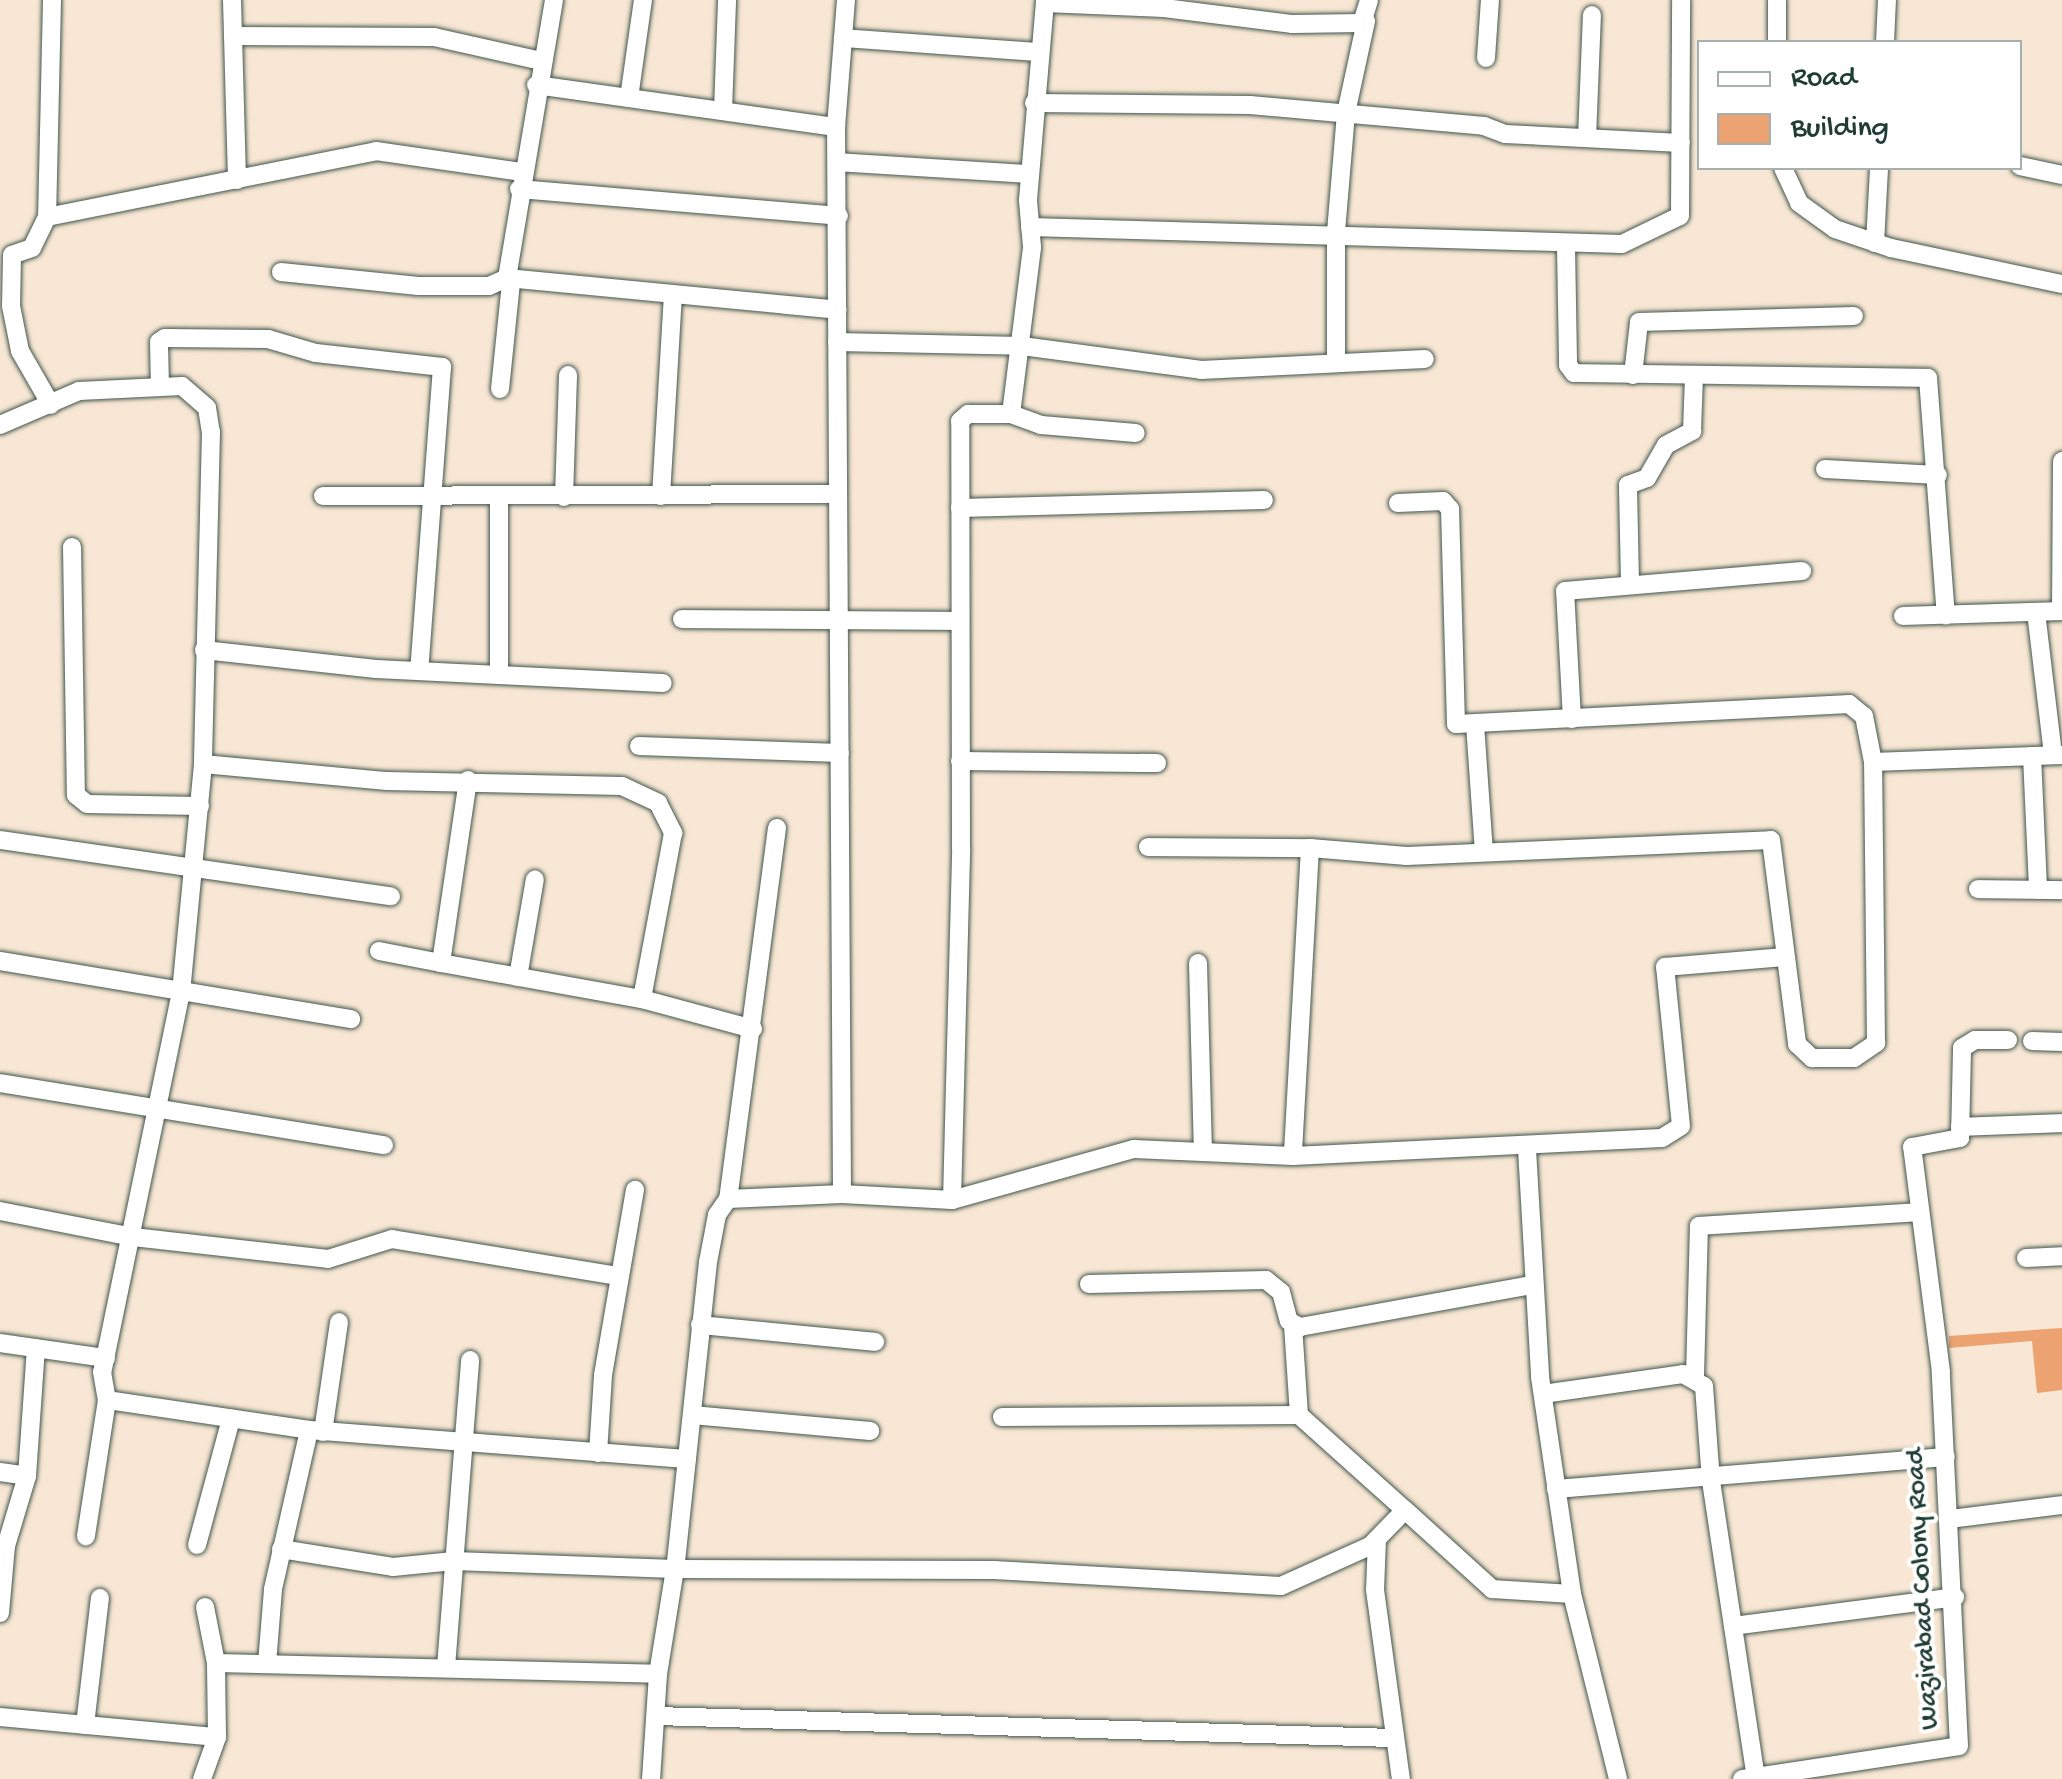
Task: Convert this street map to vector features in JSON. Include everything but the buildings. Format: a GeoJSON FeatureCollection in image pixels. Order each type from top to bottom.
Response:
{"type":"FeatureCollection","features":[{"type":"Feature","properties":{"kind":"street"},"geometry":{"type":"LineString","coordinates":[[51,405],[20,351],[11,306],[12,255],[32,248],[48,217],[52,0]]}},
{"type":"Feature","properties":{"kind":"street"},"geometry":{"type":"LineString","coordinates":[[232,0],[237,180]]}},
{"type":"Feature","properties":{"kind":"street"},"geometry":{"type":"LineString","coordinates":[[500,389],[521,180],[554,0]]}},
{"type":"Feature","properties":{"kind":"street"},"geometry":{"type":"LineString","coordinates":[[629,98],[643,0]]}},
{"type":"Feature","properties":{"kind":"street"},"geometry":{"type":"LineString","coordinates":[[722,111],[727,0]]}},
{"type":"Feature","properties":{"kind":"street"},"geometry":{"type":"LineString","coordinates":[[842,1194],[837,342],[840,216],[836,127],[846,0]]}},
{"type":"Feature","properties":{"kind":"street"},"geometry":{"type":"LineString","coordinates":[[1336,361],[1336,232],[1346,112],[1370,0]]}},
{"type":"Feature","properties":{"kind":"street"},"geometry":{"type":"LineString","coordinates":[[1486,58],[1490,0]]}},
{"type":"Feature","properties":{"kind":"street"},"geometry":{"type":"LineString","coordinates":[[1030,228],[1336,232],[1566,246],[1622,244],[1677,223],[1687,154],[1681,0]]}},
{"type":"Feature","properties":{"kind":"street"},"geometry":{"type":"LineString","coordinates":[[1777,0],[1777,40]]}},
{"type":"Feature","properties":{"kind":"street"},"geometry":{"type":"LineString","coordinates":[[1885,40],[1887,0]]}},
{"type":"Feature","properties":{"kind":"street"},"geometry":{"type":"LineString","coordinates":[[1012,414],[1022,346],[1034,102],[1045,2],[1164,8],[1293,24],[1366,22]]}},
{"type":"Feature","properties":{"kind":"street"},"geometry":{"type":"LineString","coordinates":[[1587,138],[1592,15]]}},
{"type":"Feature","properties":{"kind":"street"},"geometry":{"type":"LineString","coordinates":[[233,36],[386,33],[541,61]]}},
{"type":"Feature","properties":{"kind":"street"},"geometry":{"type":"LineString","coordinates":[[843,38],[1039,52]]}},
{"type":"Feature","properties":{"kind":"street"},"geometry":{"type":"LineString","coordinates":[[536,85],[836,127]]}},
{"type":"Feature","properties":{"kind":"street"},"geometry":{"type":"LineString","coordinates":[[1034,102],[1346,112],[1587,138],[1687,154]]}},
{"type":"Feature","properties":{"kind":"street"},"geometry":{"type":"LineString","coordinates":[[48,217],[394,150],[521,180],[840,216]]}},
{"type":"Feature","properties":{"kind":"street"},"geometry":{"type":"LineString","coordinates":[[837,162],[1030,174]]}},
{"type":"Feature","properties":{"kind":"street"},"geometry":{"type":"LineString","coordinates":[[2022,166],[2062,175]]}},
{"type":"Feature","properties":{"kind":"street"},"geometry":{"type":"LineString","coordinates":[[1784,170],[1799,203],[1835,228],[1875,243],[2062,284]]}},
{"type":"Feature","properties":{"kind":"street"},"geometry":{"type":"LineString","coordinates":[[1875,243],[1879,170]]}},
{"type":"Feature","properties":{"kind":"street"},"geometry":{"type":"LineString","coordinates":[[1566,246],[1568,365],[1574,373],[1694,377],[1923,375],[1931,384],[1946,614]]}},
{"type":"Feature","properties":{"kind":"street"},"geometry":{"type":"LineString","coordinates":[[281,272],[418,286],[489,286],[509,280],[837,310]]}},
{"type":"Feature","properties":{"kind":"street"},"geometry":{"type":"LineString","coordinates":[[661,496],[672,296]]}},
{"type":"Feature","properties":{"kind":"street"},"geometry":{"type":"LineString","coordinates":[[1633,375],[1639,322],[1854,316]]}},
{"type":"Feature","properties":{"kind":"street"},"geometry":{"type":"LineString","coordinates":[[160,387],[159,342],[165,338],[268,338],[316,353],[442,367],[419,670]]}},
{"type":"Feature","properties":{"kind":"street"},"geometry":{"type":"LineString","coordinates":[[837,342],[1022,346],[1201,370],[1425,359]]}},
{"type":"Feature","properties":{"kind":"street"},"geometry":{"type":"LineString","coordinates":[[564,498],[568,375]]}},
{"type":"Feature","properties":{"kind":"street"},"geometry":{"type":"LineString","coordinates":[[1630,583],[1628,484],[1647,478],[1666,445],[1692,431],[1694,377]]}},
{"type":"Feature","properties":{"kind":"street"},"geometry":{"type":"LineString","coordinates":[[0,425],[79,391],[160,387],[191,390],[209,414],[203,764],[181,992],[106,1358],[108,1400],[86,1536]]}},
{"type":"Feature","properties":{"kind":"street"},"geometry":{"type":"LineString","coordinates":[[952,1200],[960,762],[960,421],[968,414],[1012,414],[1041,425],[1136,434]]}},
{"type":"Feature","properties":{"kind":"street"},"geometry":{"type":"LineString","coordinates":[[1903,616],[2061,611],[2062,461]]}},
{"type":"Feature","properties":{"kind":"street"},"geometry":{"type":"LineString","coordinates":[[1825,469],[1938,476]]}},
{"type":"Feature","properties":{"kind":"street"},"geometry":{"type":"LineString","coordinates":[[323,496],[838,494]]}},
{"type":"Feature","properties":{"kind":"street"},"geometry":{"type":"LineString","coordinates":[[498,498],[499,672]]}},
{"type":"Feature","properties":{"kind":"street"},"geometry":{"type":"LineString","coordinates":[[960,508],[1264,500]]}},
{"type":"Feature","properties":{"kind":"street"},"geometry":{"type":"LineString","coordinates":[[1148,846],[1310,848],[1407,856],[1766,839],[1774,846],[1785,958],[1800,1052],[1854,1058],[1870,1052],[1876,1043],[1872,762],[1864,716],[1848,704],[1454,722],[1450,509],[1444,501],[1398,502]]}},
{"type":"Feature","properties":{"kind":"street"},"geometry":{"type":"LineString","coordinates":[[72,547],[76,795],[87,804],[200,806]]}},
{"type":"Feature","properties":{"kind":"street"},"geometry":{"type":"LineString","coordinates":[[1572,719],[1562,596],[1574,587],[1802,571]]}},
{"type":"Feature","properties":{"kind":"street"},"geometry":{"type":"LineString","coordinates":[[1872,762],[2057,755],[2036,612]]}},
{"type":"Feature","properties":{"kind":"street"},"geometry":{"type":"LineString","coordinates":[[682,620],[960,621]]}},
{"type":"Feature","properties":{"kind":"street"},"geometry":{"type":"LineString","coordinates":[[204,650],[419,670],[662,683]]}},
{"type":"Feature","properties":{"kind":"street"},"geometry":{"type":"LineString","coordinates":[[1475,724],[1484,852]]}},
{"type":"Feature","properties":{"kind":"street"},"geometry":{"type":"LineString","coordinates":[[640,746],[840,752]]}},
{"type":"Feature","properties":{"kind":"street"},"geometry":{"type":"LineString","coordinates":[[2032,756],[2038,890]]}},
{"type":"Feature","properties":{"kind":"street"},"geometry":{"type":"LineString","coordinates":[[960,762],[1156,763]]}},
{"type":"Feature","properties":{"kind":"street"},"geometry":{"type":"LineString","coordinates":[[203,764],[387,782],[468,780],[622,786],[658,802],[673,833],[642,999]]}},
{"type":"Feature","properties":{"kind":"street"},"geometry":{"type":"LineString","coordinates":[[441,963],[468,780]]}},
{"type":"Feature","properties":{"kind":"street"},"geometry":{"type":"LineString","coordinates":[[651,1779],[658,1674],[675,1569],[700,1326],[717,1214],[728,1199],[776,828]]}},
{"type":"Feature","properties":{"kind":"street"},"geometry":{"type":"LineString","coordinates":[[0,840],[193,872],[390,896]]}},
{"type":"Feature","properties":{"kind":"street"},"geometry":{"type":"LineString","coordinates":[[1293,1156],[1310,848]]}},
{"type":"Feature","properties":{"kind":"street"},"geometry":{"type":"LineString","coordinates":[[518,976],[536,879]]}},
{"type":"Feature","properties":{"kind":"street"},"geometry":{"type":"LineString","coordinates":[[1978,890],[2062,890]]}},
{"type":"Feature","properties":{"kind":"street"},"geometry":{"type":"LineString","coordinates":[[379,951],[642,999],[753,1029]]}},
{"type":"Feature","properties":{"kind":"street"},"geometry":{"type":"LineString","coordinates":[[728,1199],[842,1194],[952,1200],[1134,1149],[1293,1156],[1526,1148],[1672,1135],[1680,1126],[1664,967],[1785,958]]}},
{"type":"Feature","properties":{"kind":"street"},"geometry":{"type":"LineString","coordinates":[[0,962],[351,1019]]}},
{"type":"Feature","properties":{"kind":"street"},"geometry":{"type":"LineString","coordinates":[[1198,963],[1203,1152]]}},
{"type":"Feature","properties":{"kind":"street"},"geometry":{"type":"LineString","coordinates":[[2008,1040],[1975,1040],[1962,1048],[1960,1127],[2062,1123]]}},
{"type":"Feature","properties":{"kind":"street"},"geometry":{"type":"LineString","coordinates":[[2032,1041],[2062,1042]]}},
{"type":"Feature","properties":{"kind":"street"},"geometry":{"type":"LineString","coordinates":[[0,1083],[158,1112],[384,1146]]}},
{"type":"Feature","properties":{"kind":"street","name":"Wazirabad Colony Road"},"geometry":{"type":"LineString","coordinates":[[1749,1778],[1958,1746],[1955,1597],[1946,1456],[1912,1147],[1953,1143],[1960,1127]]}},
{"type":"Feature","properties":{"kind":"street"},"geometry":{"type":"LineString","coordinates":[[1526,1148],[1532,1285],[1556,1489],[1592,1696],[1618,1779]]}},
{"type":"Feature","properties":{"kind":"street"},"geometry":{"type":"LineString","coordinates":[[598,1453],[619,1276],[635,1190]]}},
{"type":"Feature","properties":{"kind":"street"},"geometry":{"type":"LineString","coordinates":[[0,1212],[132,1237],[328,1258],[392,1239],[619,1276]]}},
{"type":"Feature","properties":{"kind":"street"},"geometry":{"type":"LineString","coordinates":[[1749,1778],[1733,1626],[1711,1480],[1704,1386],[1695,1377],[1699,1226],[1920,1212]]}},
{"type":"Feature","properties":{"kind":"street"},"geometry":{"type":"LineString","coordinates":[[2026,1258],[2062,1256]]}},
{"type":"Feature","properties":{"kind":"street"},"geometry":{"type":"LineString","coordinates":[[1089,1284],[1266,1280],[1282,1292],[1293,1325],[1299,1415]]}},
{"type":"Feature","properties":{"kind":"street"},"geometry":{"type":"LineString","coordinates":[[1293,1325],[1532,1285]]}},
{"type":"Feature","properties":{"kind":"street"},"geometry":{"type":"LineString","coordinates":[[268,1664],[281,1549],[316,1431],[339,1322]]}},
{"type":"Feature","properties":{"kind":"street"},"geometry":{"type":"LineString","coordinates":[[700,1326],[875,1342]]}},
{"type":"Feature","properties":{"kind":"street"},"geometry":{"type":"LineString","coordinates":[[0,1343],[106,1358]]}},
{"type":"Feature","properties":{"kind":"street"},"geometry":{"type":"LineString","coordinates":[[0,1611],[6,1546],[26,1476],[36,1348]]}},
{"type":"Feature","properties":{"kind":"street"},"geometry":{"type":"LineString","coordinates":[[446,1667],[468,1444],[470,1360]]}},
{"type":"Feature","properties":{"kind":"street"},"geometry":{"type":"LineString","coordinates":[[1543,1394],[1695,1377]]}},
{"type":"Feature","properties":{"kind":"street"},"geometry":{"type":"LineString","coordinates":[[108,1400],[316,1431],[686,1459]]}},
{"type":"Feature","properties":{"kind":"street"},"geometry":{"type":"LineString","coordinates":[[692,1415],[870,1431]]}},
{"type":"Feature","properties":{"kind":"street"},"geometry":{"type":"LineString","coordinates":[[1002,1417],[1299,1415],[1492,1589],[1572,1594]]}},
{"type":"Feature","properties":{"kind":"street"},"geometry":{"type":"LineString","coordinates":[[197,1544],[231,1419]]}},
{"type":"Feature","properties":{"kind":"street"},"geometry":{"type":"LineString","coordinates":[[1556,1489],[1711,1480],[1946,1456]]}},
{"type":"Feature","properties":{"kind":"street"},"geometry":{"type":"LineString","coordinates":[[0,1472],[26,1476]]}},
{"type":"Feature","properties":{"kind":"street"},"geometry":{"type":"LineString","coordinates":[[1950,1518],[2062,1505]]}},
{"type":"Feature","properties":{"kind":"street"},"geometry":{"type":"LineString","coordinates":[[281,1549],[394,1567],[454,1561],[675,1569],[994,1570],[1281,1586],[1318,1575],[1376,1540],[1405,1510]]}},
{"type":"Feature","properties":{"kind":"street"},"geometry":{"type":"LineString","coordinates":[[1376,1540],[1375,1590],[1401,1779]]}},
{"type":"Feature","properties":{"kind":"street"},"geometry":{"type":"LineString","coordinates":[[1733,1626],[1955,1597]]}},
{"type":"Feature","properties":{"kind":"street"},"geometry":{"type":"LineString","coordinates":[[85,1725],[100,1598]]}},
{"type":"Feature","properties":{"kind":"street"},"geometry":{"type":"LineString","coordinates":[[202,1779],[217,1737],[216,1663],[205,1606]]}},
{"type":"Feature","properties":{"kind":"street"},"geometry":{"type":"LineString","coordinates":[[216,1663],[658,1674]]}},
{"type":"Feature","properties":{"kind":"street"},"geometry":{"type":"LineString","coordinates":[[0,1716],[217,1737]]}},
{"type":"Feature","properties":{"kind":"street"},"geometry":{"type":"LineString","coordinates":[[656,1716],[1396,1738]]}}]}
